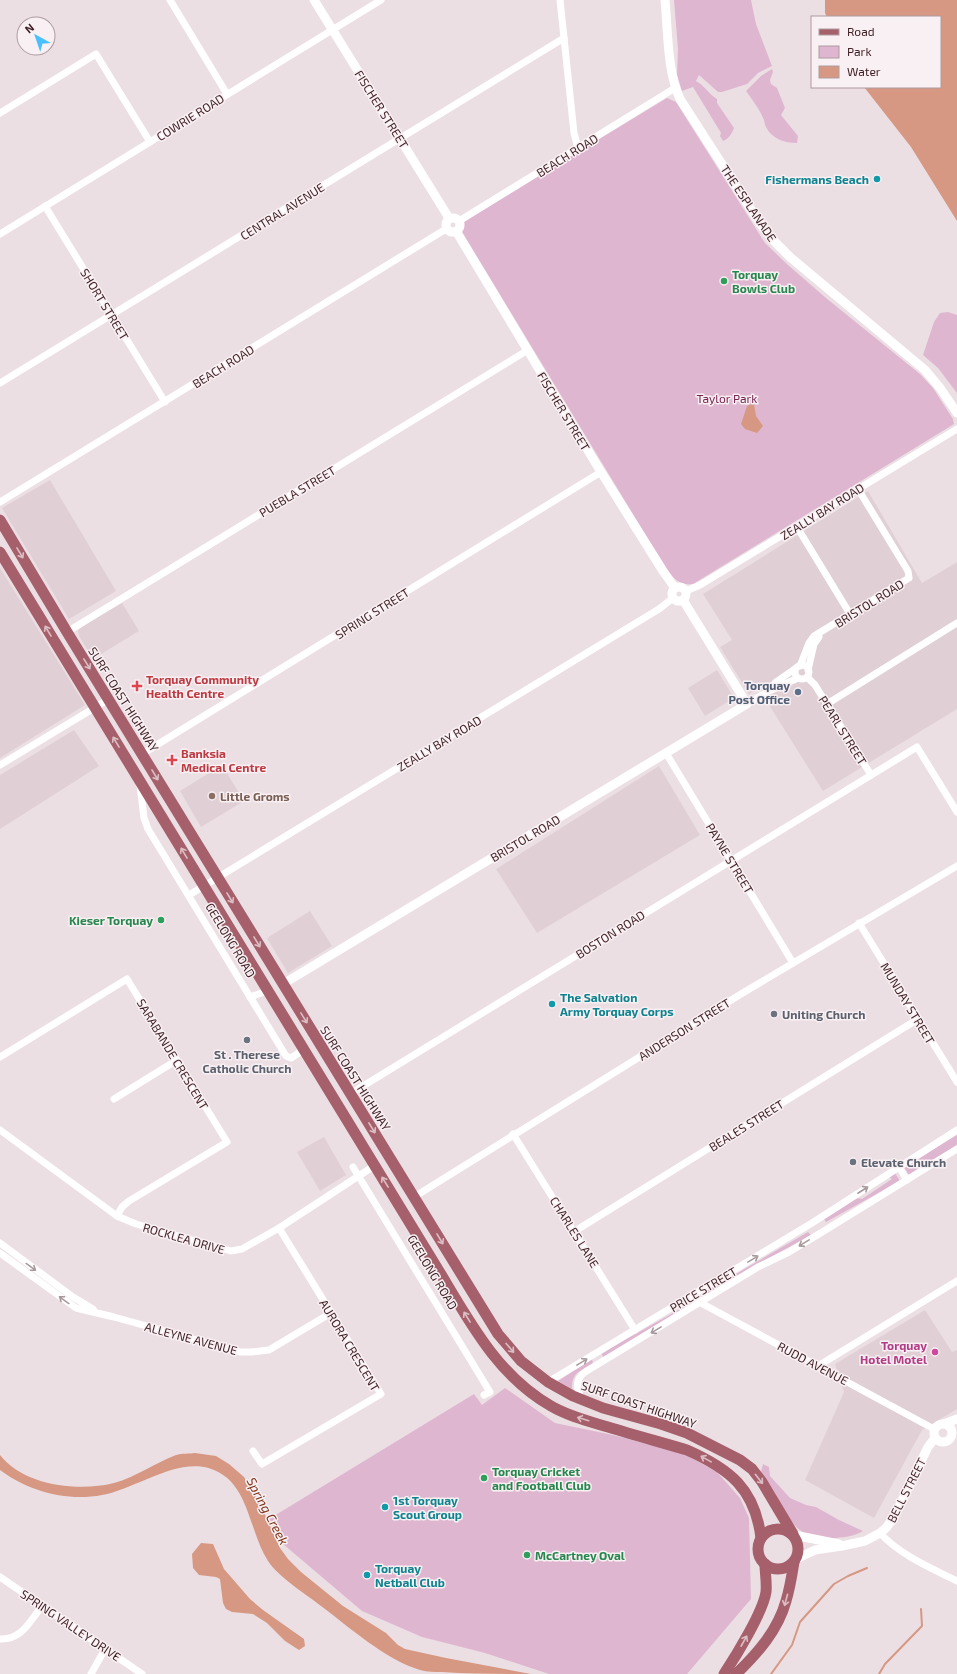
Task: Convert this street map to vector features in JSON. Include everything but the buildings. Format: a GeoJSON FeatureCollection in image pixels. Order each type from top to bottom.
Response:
{"type":"FeatureCollection","features":[{"type":"Feature","properties":{"kind":"main road","name":"SURF COAST HIGHWAY"},"geometry":{"type":"LineString","coordinates":[[0,520],[67,632],[498,1334],[522,1361],[548,1382],[582,1400],[603,1408],[661,1424],[686,1433],[740,1460],[752,1469],[762,1482],[793,1534]]}},
{"type":"Feature","properties":{"kind":"main road"},"geometry":{"type":"LineString","coordinates":[[0,552],[374,1166],[481,1339],[495,1358],[511,1375],[537,1397],[551,1406],[576,1417],[702,1456],[722,1469],[737,1482],[750,1499],[758,1519],[760,1538],[758,1551],[765,1564],[766,1588],[764,1600],[751,1627],[724,1674]]}},
{"type":"Feature","properties":{"kind":"main road"},"geometry":{"type":"LineString","coordinates":[[267,991],[283,984]]}},
{"type":"Feature","properties":{"kind":"main road"},"geometry":{"type":"LineString","coordinates":[[374,1166],[388,1155]]}},
{"type":"Feature","properties":{"kind":"main road"},"geometry":{"type":"LineString","coordinates":[[400,1206],[414,1197]]}},
{"type":"Feature","properties":{"kind":"main road"},"geometry":{"type":"LineString","coordinates":[[736,1674],[760,1649],[779,1621],[786,1601],[799,1548],[798,1542],[793,1534],[788,1530],[776,1528],[764,1534],[760,1538]]}},
{"type":"Feature","properties":{"kind":"main road"},"geometry":{"type":"LineString","coordinates":[[765,1564],[774,1569],[780,1569],[790,1566],[795,1560]]}},
{"type":"Feature","properties":{"kind":"street"},"geometry":{"type":"LineString","coordinates":[[170,0],[227,94]]}},
{"type":"Feature","properties":{"kind":"street","name":"FISCHER STREET"},"geometry":{"type":"LineString","coordinates":[[314,0],[449,218]]}},
{"type":"Feature","properties":{"kind":"street","name":"COWRIE ROAD"},"geometry":{"type":"LineString","coordinates":[[0,234],[381,0]]}},
{"type":"Feature","properties":{"kind":"street"},"geometry":{"type":"LineString","coordinates":[[560,0],[574,133],[578,148]]}},
{"type":"Feature","properties":{"kind":"street","name":"THE ESPLANADE"},"geometry":{"type":"LineString","coordinates":[[665,0],[675,88],[680,99],[738,189],[774,241],[925,370],[940,388],[957,413]]}},
{"type":"Feature","properties":{"kind":"street","name":"CENTRAL AVENUE"},"geometry":{"type":"LineString","coordinates":[[0,383],[564,38]]}},
{"type":"Feature","properties":{"kind":"street"},"geometry":{"type":"LineString","coordinates":[[0,113],[96,54],[150,142]]}},
{"type":"Feature","properties":{"kind":"street","name":"BEACH ROAD"},"geometry":{"type":"LineString","coordinates":[[459,221],[675,88]]}},
{"type":"Feature","properties":{"kind":"street","name":"SHORT STREET"},"geometry":{"type":"LineString","coordinates":[[45,206],[164,402]]}},
{"type":"Feature","properties":{"kind":"street"},"geometry":{"type":"LineString","coordinates":[[449,218],[454,218],[459,221],[460,227],[456,231],[451,232],[446,229],[445,223],[449,218]]}},
{"type":"Feature","properties":{"kind":"street","name":"BEACH ROAD"},"geometry":{"type":"LineString","coordinates":[[0,502],[446,229]]}},
{"type":"Feature","properties":{"kind":"street","name":"FISCHER STREET"},"geometry":{"type":"LineString","coordinates":[[456,231],[601,472],[675,588]]}},
{"type":"Feature","properties":{"kind":"street","name":"PUEBLA STREET"},"geometry":{"type":"LineString","coordinates":[[67,632],[528,350]]}},
{"type":"Feature","properties":{"kind":"street","name":"ZEALLY BAY ROAD"},"geometry":{"type":"LineString","coordinates":[[686,591],[700,585],[957,429]]}},
{"type":"Feature","properties":{"kind":"street","name":"SPRING STREET"},"geometry":{"type":"LineString","coordinates":[[142,754],[601,472]]}},
{"type":"Feature","properties":{"kind":"street","name":"BRISTOL ROAD"},"geometry":{"type":"LineString","coordinates":[[767,692],[776,682],[798,667],[809,643],[813,638],[909,578],[908,571],[858,489]]}},
{"type":"Feature","properties":{"kind":"street"},"geometry":{"type":"LineString","coordinates":[[797,527],[850,614]]}},
{"type":"Feature","properties":{"kind":"street"},"geometry":{"type":"LineString","coordinates":[[675,588],[682,588],[686,591],[684,600],[677,601],[673,598],[672,594],[675,588]]}},
{"type":"Feature","properties":{"kind":"street","name":"ZEALLY BAY ROAD"},"geometry":{"type":"LineString","coordinates":[[204,887],[652,613],[673,598]]}},
{"type":"Feature","properties":{"kind":"street"},"geometry":{"type":"LineString","coordinates":[[684,600],[748,704]]}},
{"type":"Feature","properties":{"kind":"street"},"geometry":{"type":"LineString","coordinates":[[827,704],[957,623]]}},
{"type":"Feature","properties":{"kind":"street","name":"BRISTOL ROAD"},"geometry":{"type":"LineString","coordinates":[[808,673],[814,644],[829,627]]}},
{"type":"Feature","properties":{"kind":"street"},"geometry":{"type":"LineString","coordinates":[[804,666],[808,673],[802,679],[798,678],[795,673],[798,667],[804,666]]}},
{"type":"Feature","properties":{"kind":"street","name":"PEARL STREET"},"geometry":{"type":"LineString","coordinates":[[808,673],[870,775],[917,747],[957,812]]}},
{"type":"Feature","properties":{"kind":"street","name":"BRISTOL ROAD"},"geometry":{"type":"LineString","coordinates":[[283,984],[767,692],[798,678]]}},
{"type":"Feature","properties":{"kind":"street"},"geometry":{"type":"LineString","coordinates":[[0,765],[109,699]]}},
{"type":"Feature","properties":{"kind":"street","name":"PAYNE STREET"},"geometry":{"type":"LineString","coordinates":[[666,753],[793,963]]}},
{"type":"Feature","properties":{"kind":"street","name":"BOSTON ROAD"},"geometry":{"type":"LineString","coordinates":[[350,1094],[870,775]]}},
{"type":"Feature","properties":{"kind":"street","name":"GEELONG ROAD"},"geometry":{"type":"LineString","coordinates":[[138,779],[144,818],[148,829],[250,997],[286,1056],[291,1058],[303,1050]]}},
{"type":"Feature","properties":{"kind":"street","name":"ANDERSON STREET"},"geometry":{"type":"LineString","coordinates":[[414,1197],[793,963],[957,866]]}},
{"type":"Feature","properties":{"kind":"street","name":"GEELONG ROAD"},"geometry":{"type":"LineString","coordinates":[[189,896],[204,887]]}},
{"type":"Feature","properties":{"kind":"street","name":"MUNDAY STREET"},"geometry":{"type":"LineString","coordinates":[[859,923],[957,1082]]}},
{"type":"Feature","properties":{"kind":"street","name":"SARABANDE CRESCENT"},"geometry":{"type":"LineString","coordinates":[[0,1057],[127,979],[227,1142],[129,1201],[117,1216]]}},
{"type":"Feature","properties":{"kind":"street","name":"GEELONG ROAD"},"geometry":{"type":"LineString","coordinates":[[250,997],[267,991]]}},
{"type":"Feature","properties":{"kind":"street","name":"BEALES STREET"},"geometry":{"type":"LineString","coordinates":[[575,1231],[918,1019]]}},
{"type":"Feature","properties":{"kind":"street"},"geometry":{"type":"LineString","coordinates":[[114,1099],[177,1060]]}},
{"type":"Feature","properties":{"kind":"street","name":"ROCKLEA DRIVE"},"geometry":{"type":"LineString","coordinates":[[0,1130],[117,1216],[136,1224],[231,1250],[242,1249],[279,1228],[374,1166]]}},
{"type":"Feature","properties":{"kind":"street","name":"PRICE STREET"},"geometry":{"type":"LineString","coordinates":[[548,1382],[812,1223],[957,1130]]}},
{"type":"Feature","properties":{"kind":"street","name":"CHARLES LANE"},"geometry":{"type":"LineString","coordinates":[[514,1134],[635,1330]]}},
{"type":"Feature","properties":{"kind":"street","name":"PRICE STREET"},"geometry":{"type":"LineString","coordinates":[[582,1400],[578,1391],[579,1379],[581,1375],[758,1267],[789,1252],[957,1150]]}},
{"type":"Feature","properties":{"kind":"street","name":"GEELONG ROAD"},"geometry":{"type":"LineString","coordinates":[[353,1167],[490,1392]]}},
{"type":"Feature","properties":{"kind":"street"},"geometry":{"type":"LineString","coordinates":[[899,1167],[907,1180]]}},
{"type":"Feature","properties":{"kind":"street"},"geometry":{"type":"LineString","coordinates":[[812,1223],[819,1234]]}},
{"type":"Feature","properties":{"kind":"street","name":"AURORA CRESCENT"},"geometry":{"type":"LineString","coordinates":[[253,1450],[262,1464],[381,1394],[279,1228]]}},
{"type":"Feature","properties":{"kind":"street","name":"ALLEYNE AVENUE"},"geometry":{"type":"LineString","coordinates":[[0,1243],[81,1302],[89,1307],[114,1317]]}},
{"type":"Feature","properties":{"kind":"street","name":"ALLEYNE AVENUE"},"geometry":{"type":"LineString","coordinates":[[0,1253],[76,1308],[240,1352],[269,1350],[331,1313]]}},
{"type":"Feature","properties":{"kind":"street"},"geometry":{"type":"LineString","coordinates":[[818,1366],[957,1281]]}},
{"type":"Feature","properties":{"kind":"street","name":"RUDD AVENUE"},"geometry":{"type":"LineString","coordinates":[[695,1294],[701,1303],[934,1429]]}},
{"type":"Feature","properties":{"kind":"street"},"geometry":{"type":"LineString","coordinates":[[594,1354],[601,1363]]}},
{"type":"Feature","properties":{"kind":"street"},"geometry":{"type":"LineString","coordinates":[[957,1419],[937,1426],[934,1429],[933,1435],[941,1442],[944,1442],[950,1439],[957,1423]]}},
{"type":"Feature","properties":{"kind":"street"},"geometry":{"type":"LineString","coordinates":[[944,1424],[950,1428],[953,1434]]}},
{"type":"Feature","properties":{"kind":"street","name":"BELL STREET"},"geometry":{"type":"LineString","coordinates":[[795,1560],[814,1550],[850,1545],[865,1541],[886,1528],[894,1517],[928,1447],[935,1438]]}},
{"type":"Feature","properties":{"kind":"street"},"geometry":{"type":"LineString","coordinates":[[880,1533],[900,1550],[957,1581]]}},
{"type":"Feature","properties":{"kind":"street","name":"BELL STREET"},"geometry":{"type":"LineString","coordinates":[[793,1534],[830,1543],[850,1545]]}},
{"type":"Feature","properties":{"kind":"street","name":"SPRING VALLEY DRIVE"},"geometry":{"type":"LineString","coordinates":[[0,1577],[142,1674]]}},
{"type":"Feature","properties":{"kind":"street"},"geometry":{"type":"LineString","coordinates":[[0,1639],[9,1639],[19,1635],[42,1606]]}},
{"type":"Feature","properties":{"kind":"street"},"geometry":{"type":"LineString","coordinates":[[91,1674],[105,1649]]}},
{"type":"Feature","properties":{"kind":"shaded area"},"geometry":{"type":"Polygon","coordinates":[[[50,480],[116,591],[69,619],[2,508],[50,480]]]}},
{"type":"Feature","properties":{"kind":"shaded area"},"geometry":{"type":"Polygon","coordinates":[[[868,491],[922,583],[957,562],[957,709],[823,791],[759,689],[749,694],[720,647],[732,640],[703,594],[868,491]]]}},
{"type":"Feature","properties":{"kind":"shaded area"},"geometry":{"type":"Polygon","coordinates":[[[0,568],[85,705],[0,758],[0,568]]]}},
{"type":"Feature","properties":{"kind":"shaded area"},"geometry":{"type":"Polygon","coordinates":[[[122,603],[139,631],[93,659],[79,636],[78,631],[82,626],[122,603]]]}},
{"type":"Feature","properties":{"kind":"shaded area"},"geometry":{"type":"Polygon","coordinates":[[[717,670],[734,698],[705,716],[688,688],[717,670]]]}},
{"type":"Feature","properties":{"kind":"shaded area"},"geometry":{"type":"Polygon","coordinates":[[[74,730],[99,766],[0,829],[0,775],[74,730]]]}},
{"type":"Feature","properties":{"kind":"shaded area","name":"Little Groms"},"geometry":{"type":"Polygon","coordinates":[[[222,765],[244,801],[201,827],[180,791],[222,765]]]}},
{"type":"Feature","properties":{"kind":"shaded area"},"geometry":{"type":"Polygon","coordinates":[[[659,766],[700,835],[537,933],[496,869],[659,766]]]}},
{"type":"Feature","properties":{"kind":"shaded area"},"geometry":{"type":"Polygon","coordinates":[[[310,911],[332,946],[288,973],[267,938],[310,911]]]}},
{"type":"Feature","properties":{"kind":"shaded area"},"geometry":{"type":"Polygon","coordinates":[[[324,1137],[346,1175],[320,1191],[297,1152],[324,1137]]]}},
{"type":"Feature","properties":{"kind":"shaded area"},"geometry":{"type":"Polygon","coordinates":[[[925,1310],[952,1352],[957,1350],[957,1409],[922,1430],[874,1518],[805,1480],[844,1392],[835,1364],[925,1310]]]}},
{"type":"Feature","properties":{"kind":"green space"},"geometry":{"type":"Polygon","coordinates":[[[674,0],[751,0],[756,24],[772,66],[758,73],[747,84],[722,92],[718,92],[699,75],[696,81],[717,99],[717,103],[734,128],[729,137],[723,141],[720,136],[721,133],[693,87],[682,91],[677,75],[678,49],[674,0]]]}},
{"type":"Feature","properties":{"kind":"green space"},"geometry":{"type":"Polygon","coordinates":[[[772,69],[773,72],[770,80],[771,84],[777,88],[785,108],[781,115],[798,136],[797,143],[779,140],[772,135],[765,126],[764,119],[760,111],[746,91],[761,76],[772,69]]]}},
{"type":"Feature","properties":{"kind":"green space","name":"Taylor Park"},"geometry":{"type":"Polygon","coordinates":[[[667,98],[676,102],[765,243],[826,298],[920,374],[933,388],[953,419],[954,424],[693,584],[679,582],[668,572],[461,230],[464,221],[667,98]]]}},
{"type":"Feature","properties":{"kind":"green space"},"geometry":{"type":"Polygon","coordinates":[[[948,312],[957,315],[957,393],[938,368],[923,355],[934,322],[940,313],[948,312]]]}},
{"type":"Feature","properties":{"kind":"green space"},"geometry":{"type":"Polygon","coordinates":[[[957,1135],[957,1145],[909,1175],[904,1167],[957,1135]]]}},
{"type":"Feature","properties":{"kind":"green space"},"geometry":{"type":"Polygon","coordinates":[[[895,1173],[900,1181],[826,1222],[824,1219],[857,1198],[862,1199],[892,1179],[889,1177],[895,1173]]]}},
{"type":"Feature","properties":{"kind":"green space"},"geometry":{"type":"Polygon","coordinates":[[[808,1232],[811,1235],[758,1264],[707,1295],[705,1292],[808,1232]]]}},
{"type":"Feature","properties":{"kind":"green space"},"geometry":{"type":"Polygon","coordinates":[[[693,1302],[694,1304],[604,1358],[601,1353],[693,1302]]]}},
{"type":"Feature","properties":{"kind":"green space"},"geometry":{"type":"Polygon","coordinates":[[[592,1359],[593,1364],[577,1373],[573,1379],[572,1389],[558,1381],[592,1359]]]}},
{"type":"Feature","properties":{"kind":"green space"},"geometry":{"type":"Polygon","coordinates":[[[505,1388],[555,1423],[613,1435],[685,1454],[717,1472],[740,1498],[749,1518],[751,1599],[687,1674],[549,1674],[485,1653],[422,1637],[362,1611],[283,1544],[269,1519],[474,1394],[482,1405],[505,1388]]]}},
{"type":"Feature","properties":{"kind":"green space"},"geometry":{"type":"Polygon","coordinates":[[[763,1464],[769,1467],[770,1476],[790,1498],[806,1505],[816,1507],[863,1531],[847,1537],[836,1538],[823,1538],[804,1533],[791,1521],[774,1490],[761,1472],[763,1464]]]}},
{"type":"Feature","properties":{"kind":"water"},"geometry":{"type":"Polygon","coordinates":[[[825,0],[957,0],[957,221],[911,147],[865,88],[941,88],[941,16],[826,16],[825,13],[825,0]]]}},
{"type":"Feature","properties":{"kind":"water"},"geometry":{"type":"Polygon","coordinates":[[[754,404],[756,416],[763,426],[757,433],[745,429],[741,424],[747,406],[754,404]]]}},
{"type":"Feature","properties":{"kind":"water","name":"Spring Creek"},"geometry":{"type":"Polygon","coordinates":[[[195,1453],[216,1456],[229,1464],[244,1477],[261,1506],[280,1548],[288,1559],[301,1572],[343,1606],[386,1633],[398,1645],[405,1649],[446,1658],[531,1674],[475,1674],[425,1671],[407,1665],[381,1651],[278,1573],[262,1551],[239,1492],[223,1475],[209,1468],[194,1466],[178,1468],[116,1491],[89,1497],[62,1496],[48,1493],[23,1484],[0,1470],[0,1455],[10,1465],[23,1474],[37,1480],[69,1486],[100,1486],[130,1477],[176,1455],[195,1453]]]}},
{"type":"Feature","properties":{"kind":"water"},"geometry":{"type":"Polygon","coordinates":[[[201,1543],[213,1544],[224,1569],[250,1599],[304,1639],[305,1646],[299,1650],[285,1641],[267,1623],[253,1614],[232,1612],[226,1609],[223,1603],[220,1579],[216,1577],[199,1575],[193,1568],[192,1554],[201,1543]]]}},
{"type":"Feature","properties":{"kind":"waterway"},"geometry":{"type":"LineString","coordinates":[[771,1674],[792,1645],[800,1622],[834,1584],[867,1568]]}},
{"type":"Feature","properties":{"kind":"waterway"},"geometry":{"type":"LineString","coordinates":[[879,1674],[885,1664],[922,1626],[921,1609]]}},
{"type":"Feature","properties":{"kind":"place","name":"Fishermans Beach"},"geometry":{"type":"Point","coordinates":[877,179]}},
{"type":"Feature","properties":{"kind":"place","name":"Torquay Bowls Club"},"geometry":{"type":"Point","coordinates":[724,281]}},
{"type":"Feature","properties":{"kind":"place","name":"Torquay Community Health Centre"},"geometry":{"type":"Point","coordinates":[137,686]}},
{"type":"Feature","properties":{"kind":"place","name":"Torquay Post Office"},"geometry":{"type":"Point","coordinates":[798,692]}},
{"type":"Feature","properties":{"kind":"place","name":"Banksia Medical Centre"},"geometry":{"type":"Point","coordinates":[172,760]}},
{"type":"Feature","properties":{"kind":"place","name":"Little Groms"},"geometry":{"type":"Point","coordinates":[212,796]}},
{"type":"Feature","properties":{"kind":"place","name":"Kieser Torquay"},"geometry":{"type":"Point","coordinates":[161,920]}},
{"type":"Feature","properties":{"kind":"place","name":"The Salvation Army Torquay Corps"},"geometry":{"type":"Point","coordinates":[552,1004]}},
{"type":"Feature","properties":{"kind":"place","name":"Uniting Church"},"geometry":{"type":"Point","coordinates":[774,1014]}},
{"type":"Feature","properties":{"kind":"place","name":"St . Therese Catholic Church"},"geometry":{"type":"Point","coordinates":[247,1040]}},
{"type":"Feature","properties":{"kind":"place","name":"Elevate Church"},"geometry":{"type":"Point","coordinates":[853,1162]}},
{"type":"Feature","properties":{"kind":"place","name":"Torquay Hotel Motel"},"geometry":{"type":"Point","coordinates":[935,1352]}},
{"type":"Feature","properties":{"kind":"place","name":"Torquay Cricket and Football Club"},"geometry":{"type":"Point","coordinates":[484,1478]}},
{"type":"Feature","properties":{"kind":"place","name":"1st Torquay Scout Group"},"geometry":{"type":"Point","coordinates":[385,1507]}},
{"type":"Feature","properties":{"kind":"place","name":"McCartney Oval"},"geometry":{"type":"Point","coordinates":[527,1555]}},
{"type":"Feature","properties":{"kind":"place","name":"Torquay Netball Club"},"geometry":{"type":"Point","coordinates":[367,1575]}}]}
